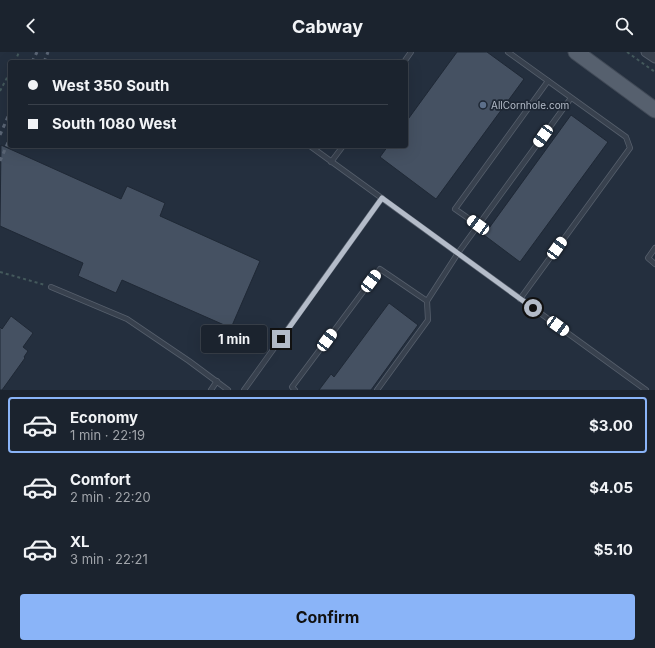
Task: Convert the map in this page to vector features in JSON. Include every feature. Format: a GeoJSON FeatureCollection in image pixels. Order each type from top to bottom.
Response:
{"type":"FeatureCollection","features":[{"type":"Feature","properties":{"kind":"main road"},"geometry":{"type":"LineString","coordinates":[[576,52],[655,110]]}},
{"type":"Feature","properties":{"kind":"street"},"geometry":{"type":"LineString","coordinates":[[646,52],[655,58]]}},
{"type":"Feature","properties":{"kind":"lane"},"geometry":{"type":"LineString","coordinates":[[508,52],[626,137],[630,148],[520,299]]}},
{"type":"Feature","properties":{"kind":"lane"},"geometry":{"type":"LineString","coordinates":[[478,225],[455,208],[548,81]]}},
{"type":"Feature","properties":{"kind":"lane"},"geometry":{"type":"LineString","coordinates":[[377,390],[428,320],[428,301],[458,253],[571,98]]}},
{"type":"Feature","properties":{"kind":"lane"},"geometry":{"type":"LineString","coordinates":[[313,148],[646,390]]}},
{"type":"Feature","properties":{"kind":"lane"},"geometry":{"type":"LineString","coordinates":[[332,162],[342,148]]}},
{"type":"Feature","properties":{"kind":"lane"},"geometry":{"type":"LineString","coordinates":[[244,390],[382,198]]}},
{"type":"Feature","properties":{"kind":"lane"},"geometry":{"type":"LineString","coordinates":[[655,248],[648,258],[655,264]]}},
{"type":"Feature","properties":{"kind":"lane"},"geometry":{"type":"LineString","coordinates":[[295,390],[292,387],[380,269],[428,301]]}},
{"type":"Feature","properties":{"kind":"lane"},"geometry":{"type":"LineString","coordinates":[[51,287],[128,318],[228,390]]}},
{"type":"Feature","properties":{"kind":"lane"},"geometry":{"type":"LineString","coordinates":[[211,390],[217,382]]}},
{"type":"Feature","properties":{"kind":"path"},"geometry":{"type":"LineString","coordinates":[[627,52],[655,72]]}},
{"type":"Feature","properties":{"kind":"path"},"geometry":{"type":"LineString","coordinates":[[0,91],[8,76]]}},
{"type":"Feature","properties":{"kind":"path"},"geometry":{"type":"LineString","coordinates":[[0,272],[51,287]]}},
{"type":"Feature","properties":{"kind":"building"},"geometry":{"type":"Polygon","coordinates":[[[457,52],[487,52],[524,79],[436,199],[380,157],[387,148],[408,148],[408,119],[457,52]]]}},
{"type":"Feature","properties":{"kind":"building"},"geometry":{"type":"Polygon","coordinates":[[[571,115],[608,142],[520,262],[484,235],[571,115]]]}},
{"type":"Feature","properties":{"kind":"building"},"geometry":{"type":"Polygon","coordinates":[[[1,145],[121,199],[127,186],[165,203],[160,216],[260,261],[231,328],[122,280],[116,293],[78,276],[83,263],[0,226],[1,145]]]}},
{"type":"Feature","properties":{"kind":"building"},"geometry":{"type":"Polygon","coordinates":[[[389,303],[418,325],[371,390],[319,390],[331,374],[334,377],[389,303]]]}},
{"type":"Feature","properties":{"kind":"building"},"geometry":{"type":"Polygon","coordinates":[[[11,316],[33,333],[23,347],[28,351],[24,357],[25,358],[2,390],[0,390],[0,327],[2,329],[11,316]]]}},
{"type":"Feature","properties":{"kind":"railway"},"geometry":{"type":"LineString","coordinates":[[33,60],[37,52]]}},
{"type":"Feature","properties":{"kind":"railway"},"geometry":{"type":"LineString","coordinates":[[45,60],[48,52]]}},
{"type":"Feature","properties":{"kind":"railway"},"geometry":{"type":"LineString","coordinates":[[0,135],[8,117]]}},
{"type":"Feature","properties":{"kind":"railway"},"geometry":{"type":"LineString","coordinates":[[0,161],[8,143]]}},
{"type":"Feature","properties":{"kind":"place","name":"AllCornhole.com"},"geometry":{"type":"Point","coordinates":[483,105]}},
{"type":"Feature","properties":{"kind":"route"},"geometry":{"type":"LineString","coordinates":[[281,339],[382,198],[533,308]]}}]}
